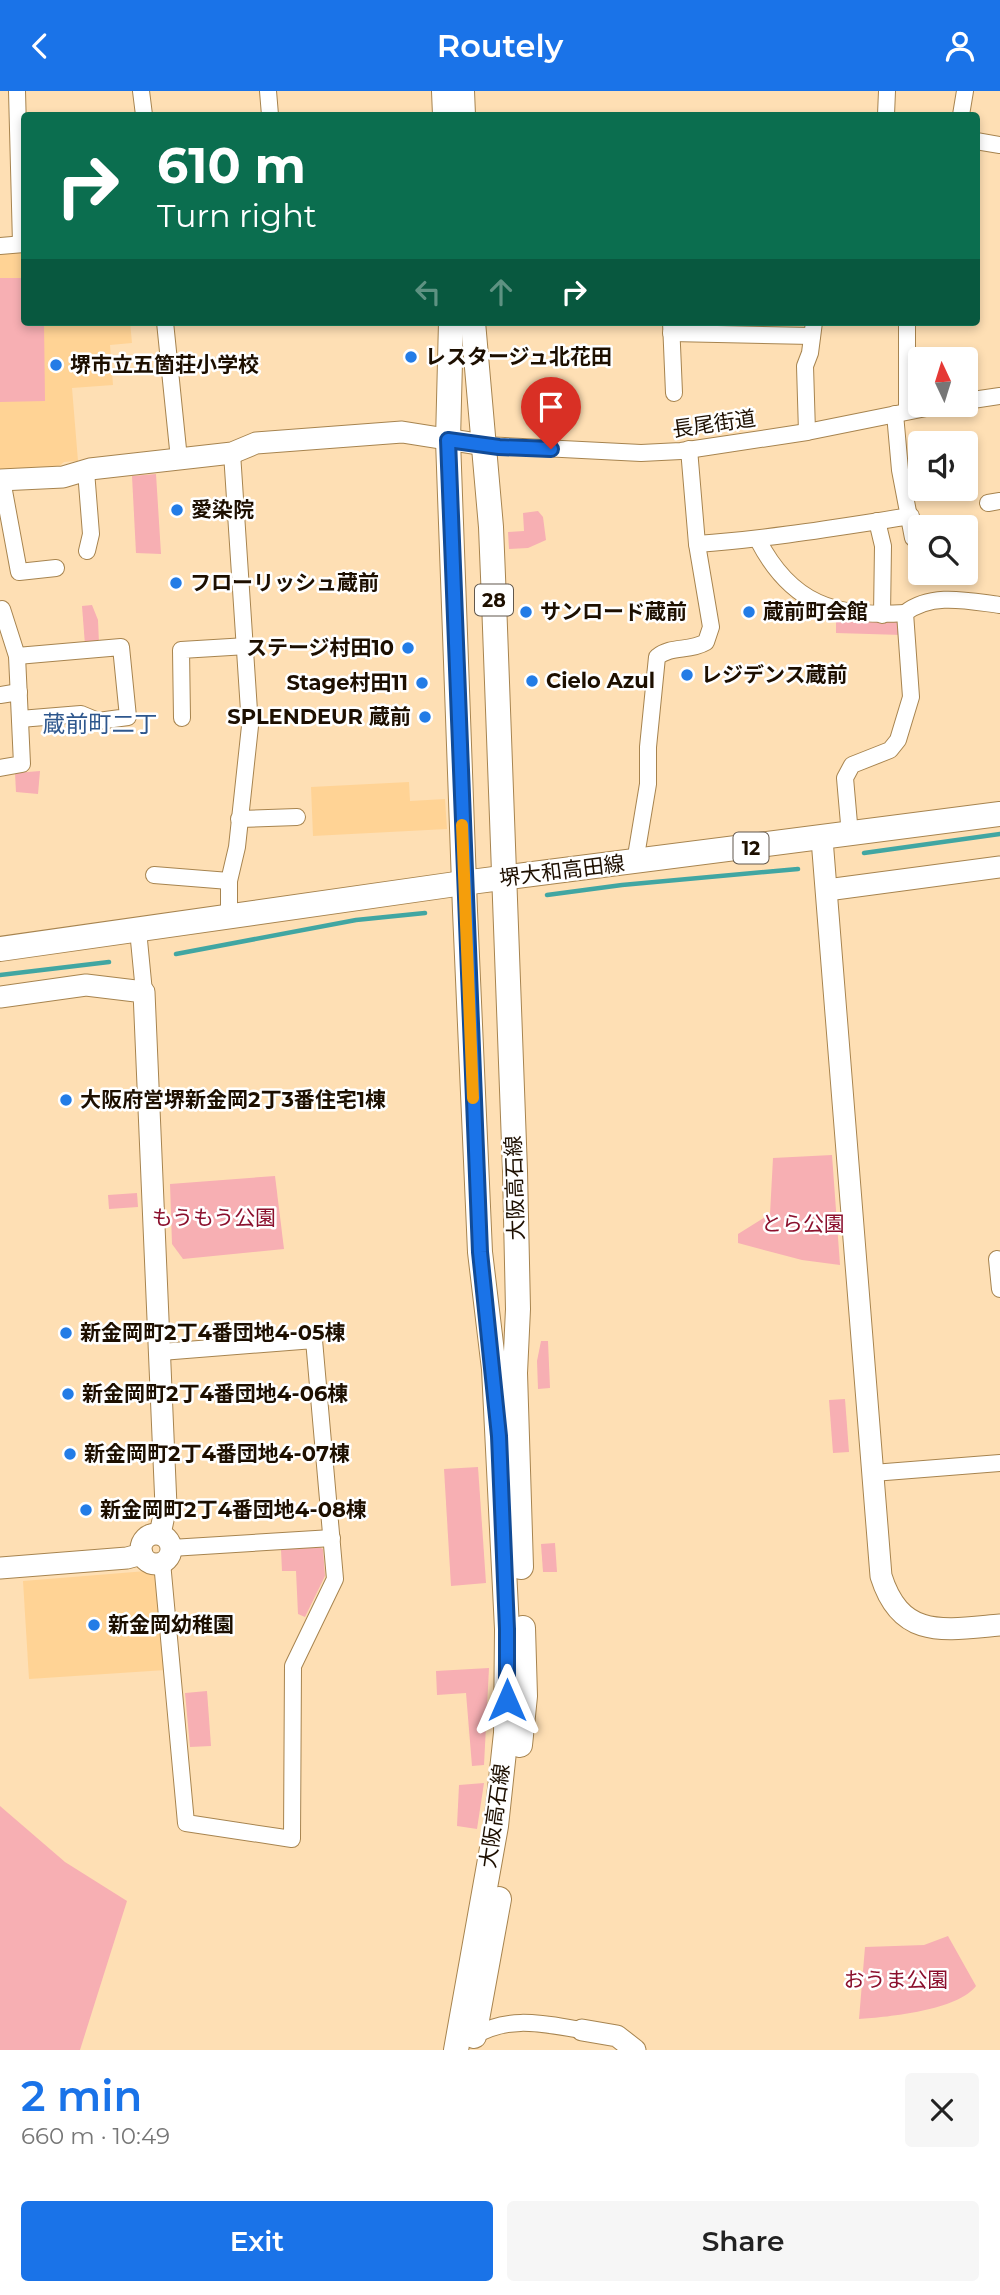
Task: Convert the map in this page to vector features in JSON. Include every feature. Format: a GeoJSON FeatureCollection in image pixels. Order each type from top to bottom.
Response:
{"type":"FeatureCollection","features":[{"type":"Feature","properties":{"kind":"main road"},"geometry":{"type":"LineString","coordinates":[[444,91],[445,112]]}},
{"type":"Feature","properties":{"kind":"main road"},"geometry":{"type":"LineString","coordinates":[[462,91],[463,112]]}},
{"type":"Feature","properties":{"kind":"main road","name":"大阪高石線"},"geometry":{"type":"LineString","coordinates":[[451,326],[448,440],[464,883],[480,1252],[499,1436],[507,1676],[506,1733],[496,1826],[467,2045]]}},
{"type":"Feature","properties":{"kind":"main road","name":"大阪高石線"},"geometry":{"type":"LineString","coordinates":[[467,2045],[513,1815],[525,1696],[515,1373],[518,1309],[515,1171],[502,879],[493,564],[473,326]]}},
{"type":"Feature","properties":{"kind":"main road","name":"堺大和高田線"},"geometry":{"type":"LineString","coordinates":[[0,949],[464,883],[1000,814]]}},
{"type":"Feature","properties":{"kind":"street"},"geometry":{"type":"LineString","coordinates":[[17,91],[21,193]]}},
{"type":"Feature","properties":{"kind":"street"},"geometry":{"type":"LineString","coordinates":[[141,91],[144,112]]}},
{"type":"Feature","properties":{"kind":"street"},"geometry":{"type":"LineString","coordinates":[[268,91],[270,112]]}},
{"type":"Feature","properties":{"kind":"street"},"geometry":{"type":"LineString","coordinates":[[886,112],[887,91]]}},
{"type":"Feature","properties":{"kind":"street"},"geometry":{"type":"LineString","coordinates":[[962,112],[965,91]]}},
{"type":"Feature","properties":{"kind":"street"},"geometry":{"type":"LineString","coordinates":[[980,142],[1000,145]]}},
{"type":"Feature","properties":{"kind":"street"},"geometry":{"type":"LineString","coordinates":[[0,246],[21,244]]}},
{"type":"Feature","properties":{"kind":"street"},"geometry":{"type":"LineString","coordinates":[[165,326],[179,459]]}},
{"type":"Feature","properties":{"kind":"street"},"geometry":{"type":"LineString","coordinates":[[907,326],[900,470],[911,515]]}},
{"type":"Feature","properties":{"kind":"street"},"geometry":{"type":"LineString","coordinates":[[674,393],[671,328],[813,329],[805,366],[807,432]]}},
{"type":"Feature","properties":{"kind":"street"},"geometry":{"type":"LineString","coordinates":[[978,399],[1000,396]]}},
{"type":"Feature","properties":{"kind":"street","name":"長尾街道"},"geometry":{"type":"LineString","coordinates":[[484,445],[641,453],[807,432],[908,411]]}},
{"type":"Feature","properties":{"kind":"street"},"geometry":{"type":"LineString","coordinates":[[56,568],[19,572],[1,480],[63,477],[86,471],[232,453],[256,443],[402,432],[484,445]]}},
{"type":"Feature","properties":{"kind":"street"},"geometry":{"type":"LineString","coordinates":[[635,862],[648,783],[648,747],[657,657],[667,649],[696,648],[706,642],[711,627],[697,544],[689,449]]}},
{"type":"Feature","properties":{"kind":"street"},"geometry":{"type":"LineString","coordinates":[[229,917],[229,881],[250,726],[247,646],[232,453]]}},
{"type":"Feature","properties":{"kind":"street"},"geometry":{"type":"LineString","coordinates":[[86,471],[91,534],[87,551]]}},
{"type":"Feature","properties":{"kind":"street"},"geometry":{"type":"LineString","coordinates":[[697,544],[758,540],[778,533],[839,529],[908,516]]}},
{"type":"Feature","properties":{"kind":"street"},"geometry":{"type":"LineString","coordinates":[[877,521],[883,547],[882,615]]}},
{"type":"Feature","properties":{"kind":"street"},"geometry":{"type":"LineString","coordinates":[[758,540],[775,571],[811,601],[857,615],[905,613],[917,603],[944,600],[1000,605]]}},
{"type":"Feature","properties":{"kind":"street"},"geometry":{"type":"LineString","coordinates":[[0,768],[22,764],[17,656],[2,609]]}},
{"type":"Feature","properties":{"kind":"street"},"geometry":{"type":"LineString","coordinates":[[850,835],[845,778],[852,765],[890,750],[898,740],[911,697],[905,613]]}},
{"type":"Feature","properties":{"kind":"street"},"geometry":{"type":"LineString","coordinates":[[182,718],[181,650],[247,646]]}},
{"type":"Feature","properties":{"kind":"street"},"geometry":{"type":"LineString","coordinates":[[17,656],[121,647],[128,717],[98,722],[81,713],[20,719]]}},
{"type":"Feature","properties":{"kind":"street"},"geometry":{"type":"LineString","coordinates":[[0,695],[19,692]]}},
{"type":"Feature","properties":{"kind":"street"},"geometry":{"type":"LineString","coordinates":[[239,818],[297,817]]}},
{"type":"Feature","properties":{"kind":"street"},"geometry":{"type":"LineString","coordinates":[[822,839],[881,1576],[888,1599],[901,1615],[918,1625],[938,1629],[1000,1625]]}},
{"type":"Feature","properties":{"kind":"street"},"geometry":{"type":"LineString","coordinates":[[827,890],[1000,867]]}},
{"type":"Feature","properties":{"kind":"street"},"geometry":{"type":"LineString","coordinates":[[154,875],[229,881]]}},
{"type":"Feature","properties":{"kind":"street"},"geometry":{"type":"LineString","coordinates":[[138,930],[144,992],[161,1352],[166,1506],[164,1548],[186,1823],[292,1839],[293,1666],[335,1579],[314,1340],[161,1352]]}},
{"type":"Feature","properties":{"kind":"street"},"geometry":{"type":"LineString","coordinates":[[0,997],[86,985],[144,992]]}},
{"type":"Feature","properties":{"kind":"street"},"geometry":{"type":"LineString","coordinates":[[998,1259],[1000,1289]]}},
{"type":"Feature","properties":{"kind":"street"},"geometry":{"type":"LineString","coordinates":[[873,1473],[1000,1463]]}},
{"type":"Feature","properties":{"kind":"street"},"geometry":{"type":"LineString","coordinates":[[0,1568],[127,1558],[142,1554],[144,1540],[164,1548],[332,1538]]}},
{"type":"Feature","properties":{"kind":"street"},"geometry":{"type":"LineString","coordinates":[[467,2045],[491,2026],[518,2020],[617,2036],[635,2050]]}},
{"type":"Feature","properties":{"kind":"shaded area","name":"堺市立五箇荘小学校"},"geometry":{"type":"Polygon","coordinates":[[[21,250],[21,326],[130,326],[132,343],[110,345],[113,385],[72,388],[78,461],[64,462],[57,468],[0,471],[0,251],[21,250]]]}},
{"type":"Feature","properties":{"kind":"shaded area"},"geometry":{"type":"Polygon","coordinates":[[[409,782],[410,801],[445,799],[447,829],[313,836],[311,787],[409,782]]]}},
{"type":"Feature","properties":{"kind":"shaded area","name":"新金岡幼稚園"},"geometry":{"type":"Polygon","coordinates":[[[159,1570],[166,1670],[29,1679],[23,1581],[159,1570]]]}},
{"type":"Feature","properties":{"kind":"green space"},"geometry":{"type":"Polygon","coordinates":[[[0,278],[21,278],[21,326],[44,326],[45,401],[0,402],[0,278]]]}},
{"type":"Feature","properties":{"kind":"green space"},"geometry":{"type":"Polygon","coordinates":[[[156,474],[161,554],[136,553],[132,476],[156,474]]]}},
{"type":"Feature","properties":{"kind":"green space"},"geometry":{"type":"Polygon","coordinates":[[[538,511],[543,517],[546,540],[528,548],[509,549],[508,532],[524,531],[523,513],[538,511]]]}},
{"type":"Feature","properties":{"kind":"green space"},"geometry":{"type":"Polygon","coordinates":[[[92,605],[98,620],[99,644],[85,645],[82,606],[92,605]]]}},
{"type":"Feature","properties":{"kind":"green space"},"geometry":{"type":"Polygon","coordinates":[[[836,617],[867,622],[900,621],[902,635],[836,633],[836,617]]]}},
{"type":"Feature","properties":{"kind":"green space"},"geometry":{"type":"Polygon","coordinates":[[[40,771],[38,794],[16,792],[15,773],[40,771]]]}},
{"type":"Feature","properties":{"kind":"green space","name":"とら公園"},"geometry":{"type":"Polygon","coordinates":[[[832,1155],[840,1265],[802,1260],[738,1243],[738,1234],[770,1214],[773,1158],[832,1155]]]}},
{"type":"Feature","properties":{"kind":"green space","name":"もうもう公園"},"geometry":{"type":"Polygon","coordinates":[[[275,1176],[284,1249],[183,1259],[172,1244],[170,1184],[275,1176]]]}},
{"type":"Feature","properties":{"kind":"green space"},"geometry":{"type":"Polygon","coordinates":[[[137,1193],[138,1207],[109,1209],[108,1195],[137,1193]]]}},
{"type":"Feature","properties":{"kind":"green space"},"geometry":{"type":"Polygon","coordinates":[[[541,1341],[548,1341],[550,1388],[538,1389],[537,1361],[541,1341]]]}},
{"type":"Feature","properties":{"kind":"green space"},"geometry":{"type":"Polygon","coordinates":[[[845,1399],[849,1452],[833,1453],[829,1400],[845,1399]]]}},
{"type":"Feature","properties":{"kind":"green space"},"geometry":{"type":"Polygon","coordinates":[[[478,1467],[486,1583],[451,1586],[444,1469],[478,1467]]]}},
{"type":"Feature","properties":{"kind":"green space"},"geometry":{"type":"Polygon","coordinates":[[[555,1543],[557,1572],[543,1572],[541,1544],[555,1543]]]}},
{"type":"Feature","properties":{"kind":"green space"},"geometry":{"type":"Polygon","coordinates":[[[317,1546],[323,1549],[325,1576],[305,1617],[298,1614],[296,1571],[282,1571],[281,1550],[317,1546]]]}},
{"type":"Feature","properties":{"kind":"green space"},"geometry":{"type":"Polygon","coordinates":[[[489,1668],[484,1765],[472,1766],[466,1693],[437,1695],[436,1671],[489,1668]]]}},
{"type":"Feature","properties":{"kind":"green space"},"geometry":{"type":"Polygon","coordinates":[[[207,1691],[211,1746],[190,1747],[185,1693],[207,1691]]]}},
{"type":"Feature","properties":{"kind":"green space"},"geometry":{"type":"Polygon","coordinates":[[[484,1783],[477,1829],[457,1826],[459,1785],[484,1783]]]}},
{"type":"Feature","properties":{"kind":"green space"},"geometry":{"type":"Polygon","coordinates":[[[0,1806],[65,1862],[127,1901],[80,2050],[0,2050],[0,1806]]]}},
{"type":"Feature","properties":{"kind":"green space","name":"おうま公園"},"geometry":{"type":"Polygon","coordinates":[[[948,1936],[976,1986],[954,2001],[922,2011],[859,2019],[865,1947],[924,1945],[948,1936]]]}},
{"type":"Feature","properties":{"kind":"waterway"},"geometry":{"type":"LineString","coordinates":[[864,853],[1000,834]]}},
{"type":"Feature","properties":{"kind":"waterway"},"geometry":{"type":"LineString","coordinates":[[547,895],[622,885],[798,869]]}},
{"type":"Feature","properties":{"kind":"waterway"},"geometry":{"type":"LineString","coordinates":[[176,954],[356,920],[425,913]]}},
{"type":"Feature","properties":{"kind":"waterway"},"geometry":{"type":"LineString","coordinates":[[0,975],[109,962]]}},
{"type":"Feature","properties":{"kind":"slow traffic"},"geometry":{"type":"LineString","coordinates":[[462,825],[473,1098]]}},
{"type":"Feature","properties":{"kind":"place","name":"レスタージュ北花田"},"geometry":{"type":"Point","coordinates":[411,357]}},
{"type":"Feature","properties":{"kind":"place","name":"堺市立五箇荘小学校"},"geometry":{"type":"Point","coordinates":[56,365]}},
{"type":"Feature","properties":{"kind":"place","name":"愛染院"},"geometry":{"type":"Point","coordinates":[177,510]}},
{"type":"Feature","properties":{"kind":"place","name":"フローリッシュ蔵前"},"geometry":{"type":"Point","coordinates":[176,583]}},
{"type":"Feature","properties":{"kind":"place","name":"サンロード蔵前"},"geometry":{"type":"Point","coordinates":[526,612]}},
{"type":"Feature","properties":{"kind":"place","name":"蔵前町会館"},"geometry":{"type":"Point","coordinates":[749,612]}},
{"type":"Feature","properties":{"kind":"place","name":"ステージ村田10"},"geometry":{"type":"Point","coordinates":[408,648]}},
{"type":"Feature","properties":{"kind":"place","name":"レジデンス蔵前"},"geometry":{"type":"Point","coordinates":[687,675]}},
{"type":"Feature","properties":{"kind":"place","name":"Cielo Azul"},"geometry":{"type":"Point","coordinates":[532,681]}},
{"type":"Feature","properties":{"kind":"place","name":"Stage村田11"},"geometry":{"type":"Point","coordinates":[422,683]}},
{"type":"Feature","properties":{"kind":"place","name":"SPLENDEUR 蔵前"},"geometry":{"type":"Point","coordinates":[425,717]}},
{"type":"Feature","properties":{"kind":"place","name":"大阪府営堺新金岡2丁3番住宅1棟"},"geometry":{"type":"Point","coordinates":[66,1100]}},
{"type":"Feature","properties":{"kind":"place","name":"新金岡町2丁4番団地4-05棟"},"geometry":{"type":"Point","coordinates":[66,1333]}},
{"type":"Feature","properties":{"kind":"place","name":"新金岡町2丁4番団地4-06棟"},"geometry":{"type":"Point","coordinates":[68,1394]}},
{"type":"Feature","properties":{"kind":"place","name":"新金岡町2丁4番団地4-07棟"},"geometry":{"type":"Point","coordinates":[70,1454]}},
{"type":"Feature","properties":{"kind":"place","name":"新金岡町2丁4番団地4-08棟"},"geometry":{"type":"Point","coordinates":[86,1510]}},
{"type":"Feature","properties":{"kind":"place","name":"新金岡幼稚園"},"geometry":{"type":"Point","coordinates":[94,1625]}},
{"type":"Feature","properties":{"kind":"district","name":"蔵前町二丁"},"geometry":{"type":"Point","coordinates":[100,724]}},
{"type":"Feature","properties":{"kind":"route"},"geometry":{"type":"LineString","coordinates":[[507,1700],[507,1629],[499,1436],[490,1323],[480,1252],[448,440],[499,447],[551,449]]}}]}
